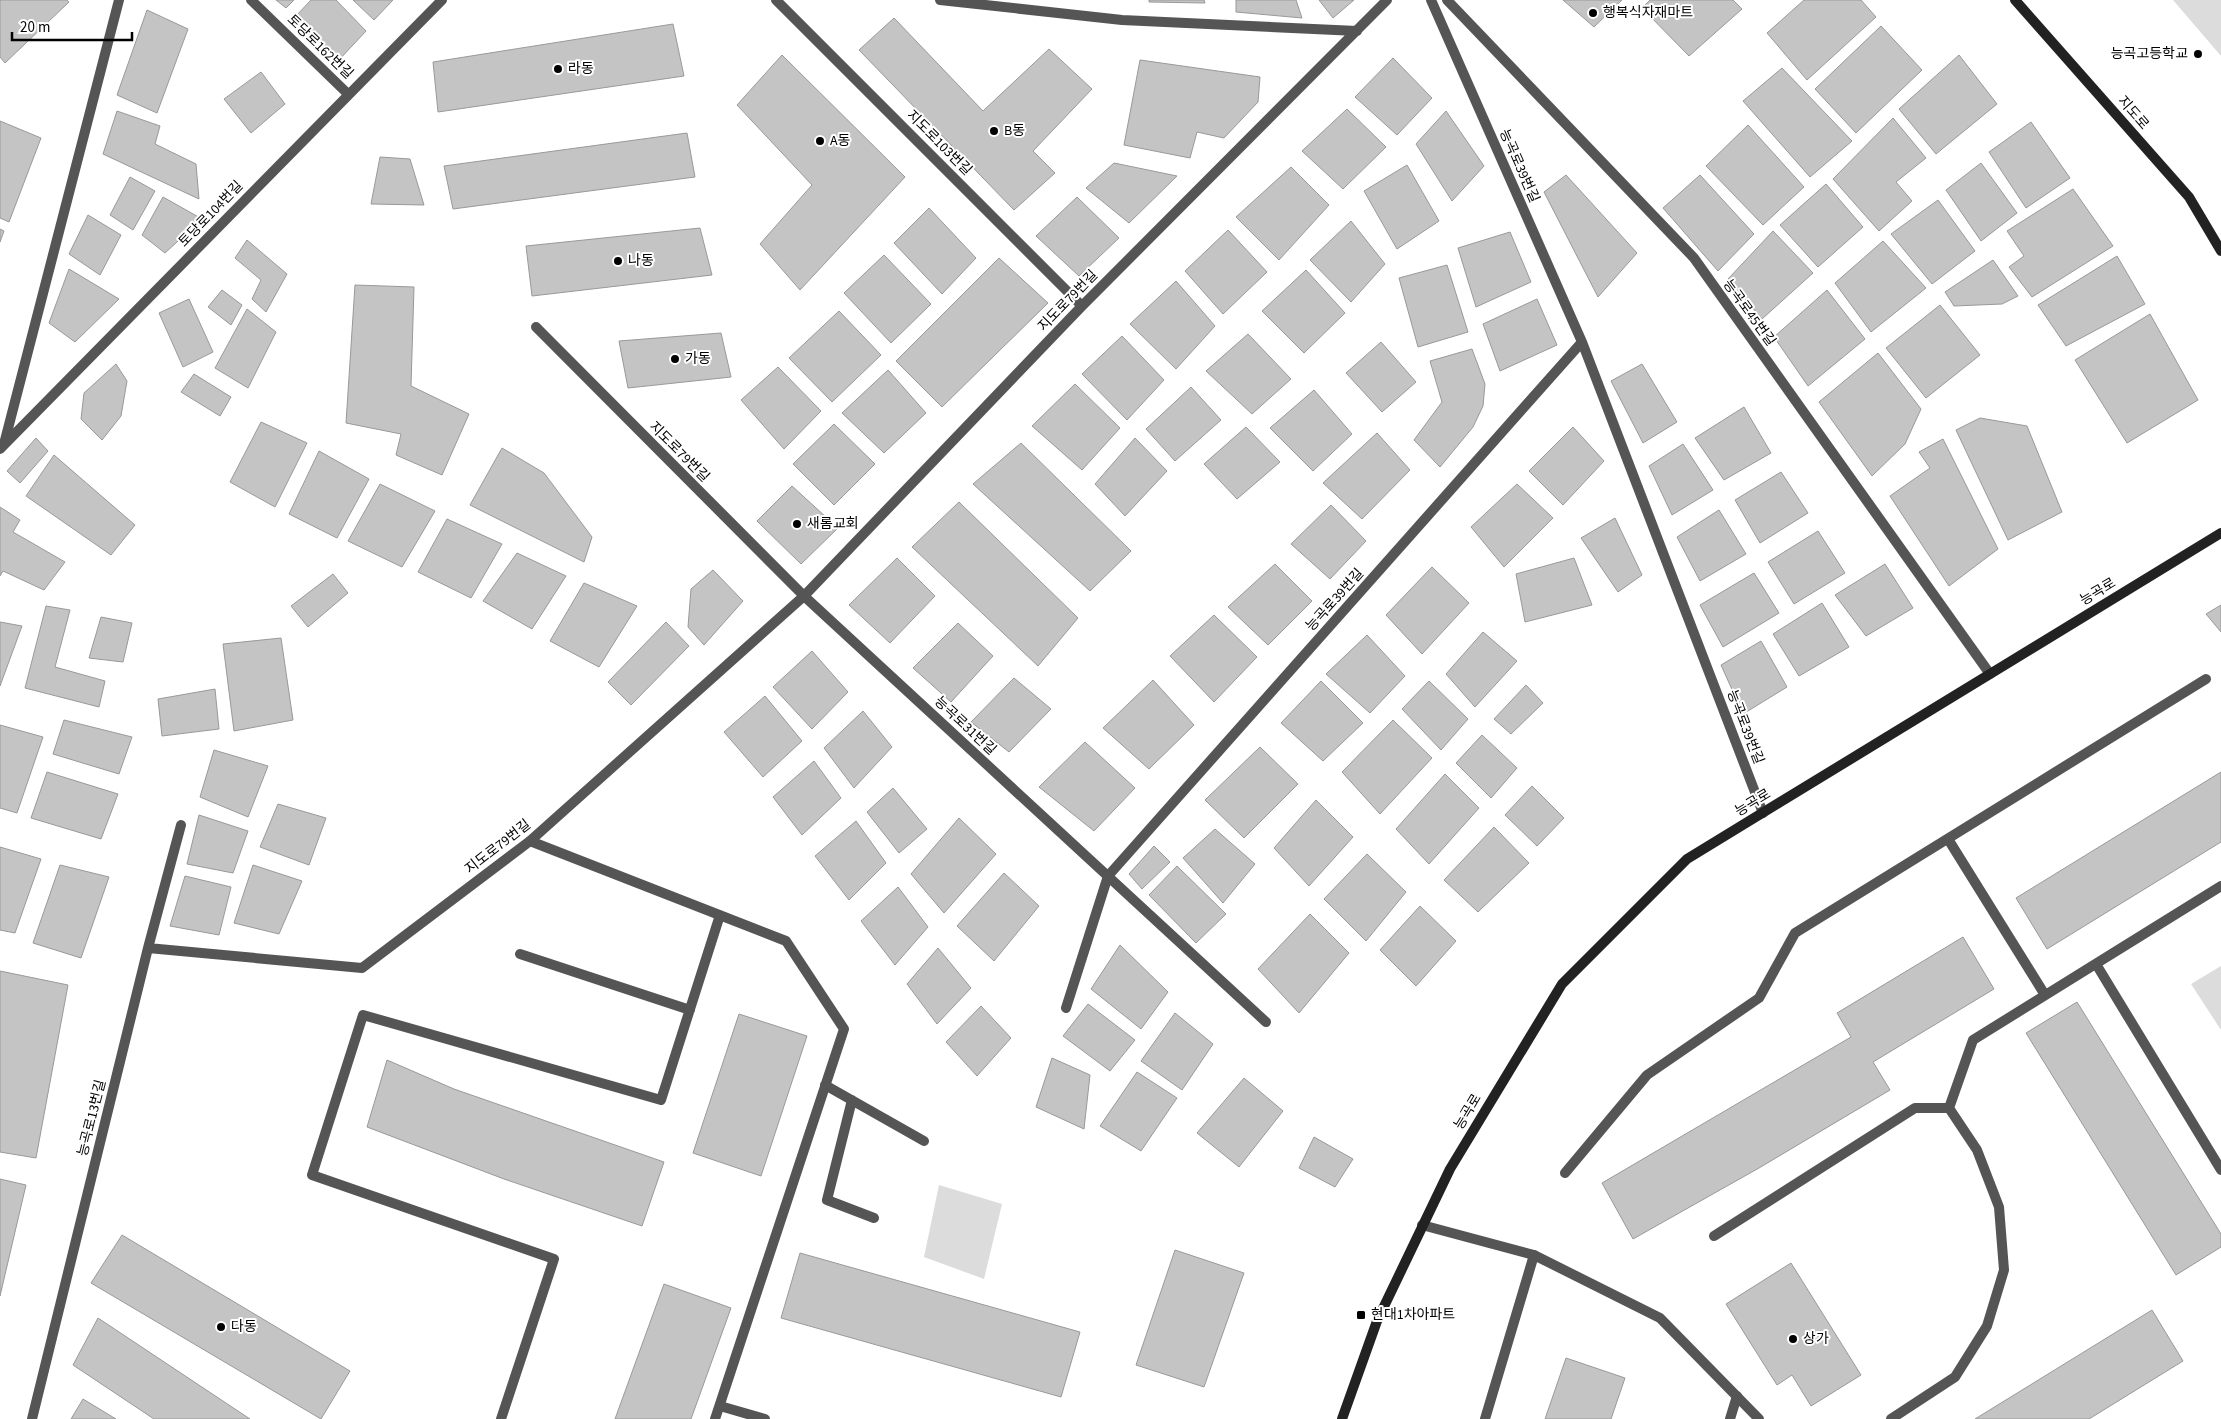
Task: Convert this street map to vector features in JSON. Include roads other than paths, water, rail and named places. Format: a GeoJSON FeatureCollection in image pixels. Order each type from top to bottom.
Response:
{"type":"FeatureCollection","features":[{"type":"Feature","properties":{"kind":"street"},"geometry":{"type":"LineString","coordinates":[[2,447],[120,0]]}},
{"type":"Feature","properties":{"kind":"street","name":"토당로162번길"},"geometry":{"type":"LineString","coordinates":[[251,0],[348,94]]}},
{"type":"Feature","properties":{"kind":"street","name":"토당로104번길"},"geometry":{"type":"LineString","coordinates":[[2,447],[442,0]]}},
{"type":"Feature","properties":{"kind":"street","name":"지도로103번길"},"geometry":{"type":"LineString","coordinates":[[776,0],[1082,306]]}},
{"type":"Feature","properties":{"kind":"street"},"geometry":{"type":"LineString","coordinates":[[940,0],[1122,20],[1357,31]]}},
{"type":"Feature","properties":{"kind":"street","name":"지도로79번길"},"geometry":{"type":"LineString","coordinates":[[148,948],[362,968],[530,841],[804,596],[1082,306],[1387,0]]}},
{"type":"Feature","properties":{"kind":"street","name":"능곡로39번길"},"geometry":{"type":"LineString","coordinates":[[1431,0],[1582,342],[1763,813]]}},
{"type":"Feature","properties":{"kind":"street","name":"능곡로45번길"},"geometry":{"type":"LineString","coordinates":[[1446,0],[1694,258],[1990,674]]}},
{"type":"Feature","properties":{"kind":"street","name":"지도로"},"geometry":{"type":"LineString","coordinates":[[2015,0],[2189,197],[2221,251]]}},
{"type":"Feature","properties":{"kind":"street","name":"지도로79번길"},"geometry":{"type":"LineString","coordinates":[[536,327],[804,596]]}},
{"type":"Feature","properties":{"kind":"street","name":"능곡로39번길"},"geometry":{"type":"LineString","coordinates":[[1108,876],[1582,342]]}},
{"type":"Feature","properties":{"kind":"street","name":"능곡로"},"geometry":{"type":"LineString","coordinates":[[1342,1419],[1377,1321],[1450,1169],[1562,984],[1687,859],[2221,533]]}},
{"type":"Feature","properties":{"kind":"street","name":"능곡로31번길"},"geometry":{"type":"LineString","coordinates":[[804,596],[1266,1022]]}},
{"type":"Feature","properties":{"kind":"street"},"geometry":{"type":"LineString","coordinates":[[1565,1173],[1647,1075],[1759,998],[1795,934],[2206,679]]}},
{"type":"Feature","properties":{"kind":"street","name":"능곡로13번길"},"geometry":{"type":"LineString","coordinates":[[32,1419],[148,948],[182,825]]}},
{"type":"Feature","properties":{"kind":"street"},"geometry":{"type":"LineString","coordinates":[[1948,838],[2045,995]]}},
{"type":"Feature","properties":{"kind":"street"},"geometry":{"type":"LineString","coordinates":[[530,841],[786,941],[844,1029],[715,1419]]}},
{"type":"Feature","properties":{"kind":"street"},"geometry":{"type":"LineString","coordinates":[[1066,1008],[1108,876]]}},
{"type":"Feature","properties":{"kind":"street"},"geometry":{"type":"LineString","coordinates":[[1949,1108],[1973,1040],[2221,886]]}},
{"type":"Feature","properties":{"kind":"street"},"geometry":{"type":"LineString","coordinates":[[501,1419],[554,1259],[312,1175],[363,1015],[661,1100],[720,915]]}},
{"type":"Feature","properties":{"kind":"street"},"geometry":{"type":"LineString","coordinates":[[520,954],[690,1010]]}},
{"type":"Feature","properties":{"kind":"street"},"geometry":{"type":"LineString","coordinates":[[2096,964],[2221,1170]]}},
{"type":"Feature","properties":{"kind":"street"},"geometry":{"type":"LineString","coordinates":[[825,1085],[924,1141]]}},
{"type":"Feature","properties":{"kind":"street"},"geometry":{"type":"LineString","coordinates":[[852,1100],[827,1200],[874,1218]]}},
{"type":"Feature","properties":{"kind":"street"},"geometry":{"type":"LineString","coordinates":[[1714,1236],[1915,1108],[1949,1108]]}},
{"type":"Feature","properties":{"kind":"street"},"geometry":{"type":"LineString","coordinates":[[1890,1419],[1955,1377],[1987,1326],[2004,1270],[1999,1207],[1977,1150],[1949,1108]]}},
{"type":"Feature","properties":{"kind":"street"},"geometry":{"type":"LineString","coordinates":[[1422,1225],[1534,1255],[1660,1318],[1759,1419]]}},
{"type":"Feature","properties":{"kind":"street"},"geometry":{"type":"LineString","coordinates":[[1485,1419],[1534,1255]]}},
{"type":"Feature","properties":{"kind":"street"},"geometry":{"type":"LineString","coordinates":[[1730,1419],[1737,1396]]}},
{"type":"Feature","properties":{"kind":"street"},"geometry":{"type":"LineString","coordinates":[[720,1406],[765,1419]]}},
{"type":"Feature","properties":{"kind":"place","name":"행복식자재마트"},"geometry":{"type":"Point","coordinates":[1593,13]}},
{"type":"Feature","properties":{"kind":"place","name":"능곡고등학교"},"geometry":{"type":"Point","coordinates":[2198,54]}},
{"type":"Feature","properties":{"kind":"place","name":"라동"},"geometry":{"type":"Point","coordinates":[558,69]}},
{"type":"Feature","properties":{"kind":"place","name":"B동"},"geometry":{"type":"Point","coordinates":[994,131]}},
{"type":"Feature","properties":{"kind":"place","name":"A동"},"geometry":{"type":"Point","coordinates":[820,141]}},
{"type":"Feature","properties":{"kind":"place","name":"나동"},"geometry":{"type":"Point","coordinates":[618,261]}},
{"type":"Feature","properties":{"kind":"place","name":"가동"},"geometry":{"type":"Point","coordinates":[675,359]}},
{"type":"Feature","properties":{"kind":"place","name":"새롬교회"},"geometry":{"type":"Point","coordinates":[797,524]}},
{"type":"Feature","properties":{"kind":"place","name":"현대1차아파트"},"geometry":{"type":"Point","coordinates":[1361,1315]}},
{"type":"Feature","properties":{"kind":"place","name":"다동"},"geometry":{"type":"Point","coordinates":[221,1327]}},
{"type":"Feature","properties":{"kind":"place","name":"상가"},"geometry":{"type":"Point","coordinates":[1793,1339]}}]}
